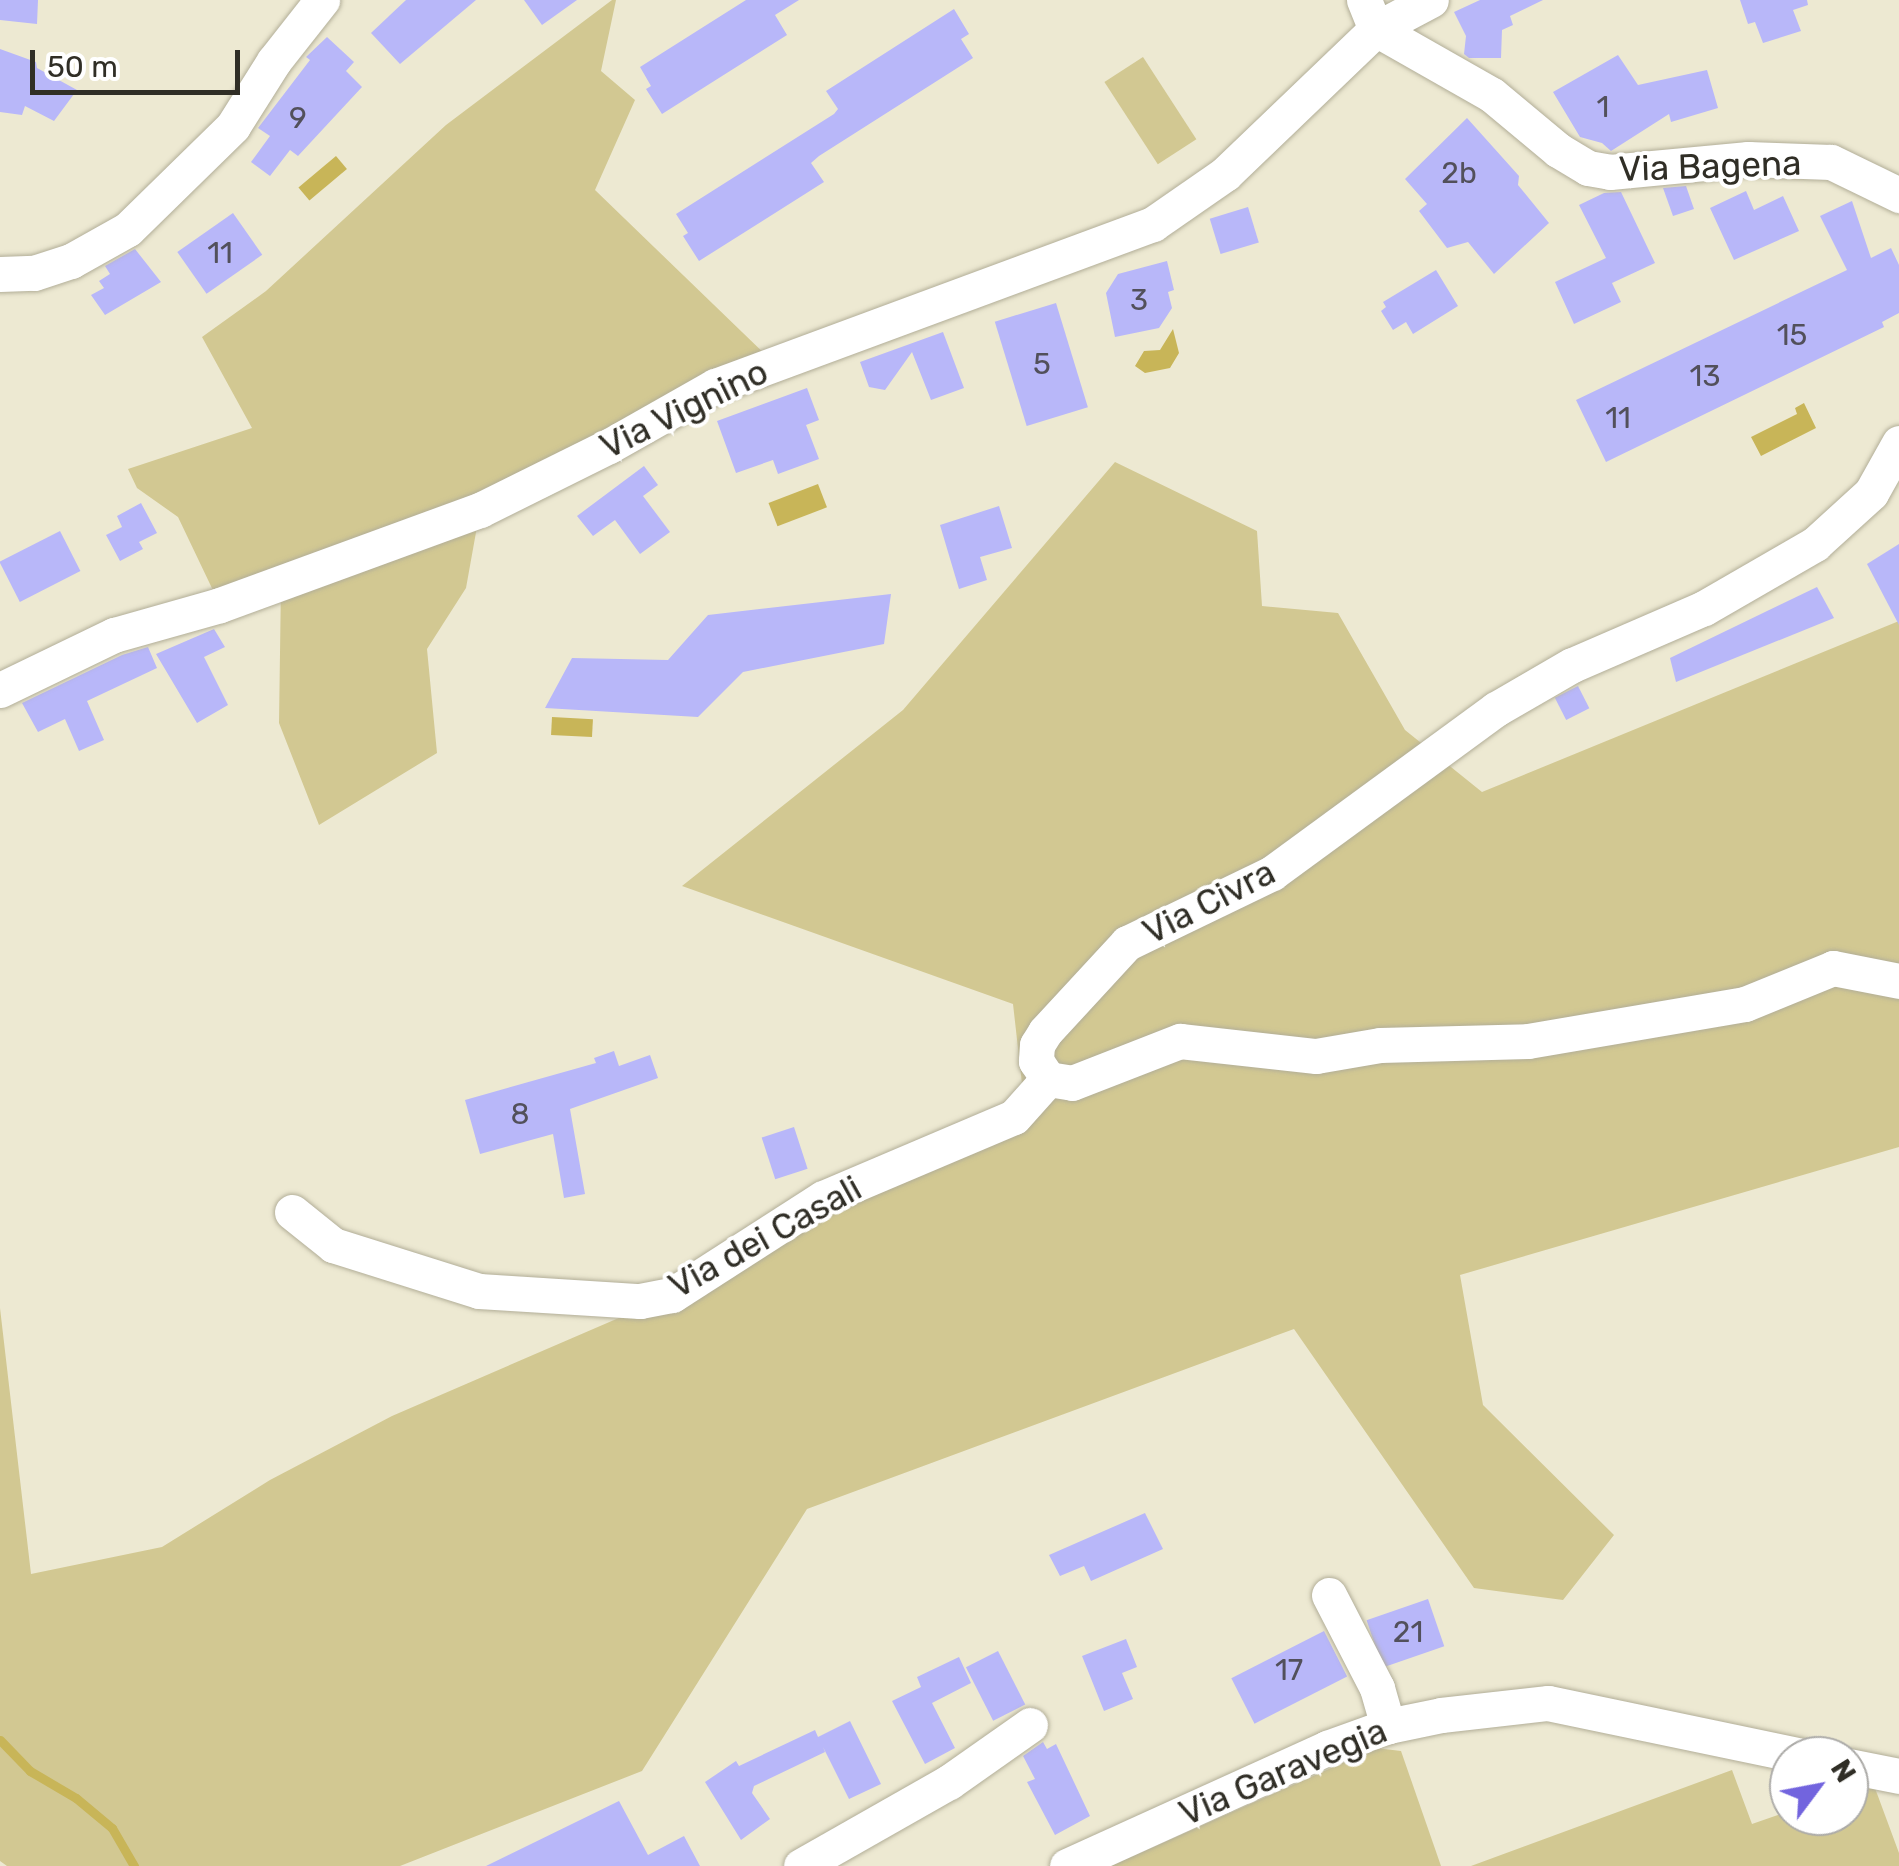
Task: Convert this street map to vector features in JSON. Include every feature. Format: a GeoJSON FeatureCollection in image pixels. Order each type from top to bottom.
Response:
{"type":"FeatureCollection","features":[{"type":"Feature","properties":{"kind":"street"},"geometry":{"type":"LineString","coordinates":[[0,274],[34,273],[71,261],[128,229],[233,126],[274,62],[322,0]]}},
{"type":"Feature","properties":{"kind":"street","name":"Via Vignino"},"geometry":{"type":"LineString","coordinates":[[0,690],[114,635],[220,605],[480,510],[609,446],[715,386],[1153,224],[1225,174],[1370,14],[1431,0]]}},
{"type":"Feature","properties":{"kind":"street","name":"Via Bagena"},"geometry":{"type":"LineString","coordinates":[[1370,14],[1492,95],[1558,150],[1588,168],[1610,172],[1748,158],[1831,162],[1899,195]]}},
{"type":"Feature","properties":{"kind":"street","name":"Via Civra"},"geometry":{"type":"LineString","coordinates":[[1048,1079],[1036,1061],[1036,1045],[1063,1009],[1126,944],[1272,873],[1435,749],[1511,700],[1572,665],[1704,608],[1815,544],[1871,493],[1899,443]]}},
{"type":"Feature","properties":{"kind":"street"},"geometry":{"type":"LineString","coordinates":[[0,668],[81,633],[94,630],[114,635]]}},
{"type":"Feature","properties":{"kind":"street"},"geometry":{"type":"LineString","coordinates":[[1048,1079],[1072,1083],[1097,1076],[1180,1041],[1316,1056],[1380,1045],[1528,1041],[1745,1004],[1833,968],[1899,981]]}},
{"type":"Feature","properties":{"kind":"street","name":"Via dei Casali"},"geometry":{"type":"LineString","coordinates":[[292,1212],[334,1245],[479,1291],[640,1301],[672,1296],[823,1198],[1014,1116],[1048,1079]]}},
{"type":"Feature","properties":{"kind":"street"},"geometry":{"type":"LineString","coordinates":[[1329,1595],[1377,1688],[1388,1726]]}},
{"type":"Feature","properties":{"kind":"street","name":"Via Garavegia"},"geometry":{"type":"LineString","coordinates":[[1067,1866],[1327,1748],[1388,1726],[1440,1715],[1548,1702],[1769,1749]]}},
{"type":"Feature","properties":{"kind":"street"},"geometry":{"type":"LineString","coordinates":[[801,1866],[949,1782],[1030,1725]]}},
{"type":"Feature","properties":{"kind":"street"},"geometry":{"type":"LineString","coordinates":[[1869,1770],[1899,1776]]}},
{"type":"Feature","properties":{"kind":"shaded area"},"geometry":{"type":"Polygon","coordinates":[[[616,0],[601,71],[635,100],[595,190],[774,363],[480,510],[466,588],[427,649],[437,753],[319,825],[279,723],[281,583],[220,605],[178,517],[137,488],[128,469],[252,428],[202,337],[266,291],[446,125],[616,0]]]}},
{"type":"Feature","properties":{"kind":"shaded area"},"geometry":{"type":"Polygon","coordinates":[[[1143,57],[1196,139],[1158,164],[1104,82],[1143,57]]]}},
{"type":"Feature","properties":{"kind":"shaded area"},"geometry":{"type":"Polygon","coordinates":[[[336,156],[347,169],[309,201],[298,187],[336,156]]]}},
{"type":"Feature","properties":{"kind":"shaded area"},"geometry":{"type":"Polygon","coordinates":[[[1173,329],[1179,353],[1170,368],[1145,373],[1135,366],[1144,351],[1160,350],[1173,329]]]}},
{"type":"Feature","properties":{"kind":"shaded area"},"geometry":{"type":"Polygon","coordinates":[[[1804,403],[1816,428],[1761,456],[1751,437],[1797,414],[1795,408],[1804,403]]]}},
{"type":"Feature","properties":{"kind":"shaded area"},"geometry":{"type":"Polygon","coordinates":[[[1115,462],[1257,531],[1262,606],[1338,613],[1405,730],[1482,792],[1899,621],[1899,1147],[1460,1275],[1483,1405],[1614,1535],[1563,1600],[1474,1588],[1294,1329],[807,1509],[642,1771],[400,1866],[7,1866],[0,1861],[0,1308],[31,1574],[162,1547],[270,1480],[392,1416],[672,1295],[1025,1110],[1013,1004],[682,886],[903,710],[1115,462]]]}},
{"type":"Feature","properties":{"kind":"shaded area"},"geometry":{"type":"Polygon","coordinates":[[[818,484],[827,507],[777,526],[769,503],[818,484]]]}},
{"type":"Feature","properties":{"kind":"shaded area"},"geometry":{"type":"Polygon","coordinates":[[[552,717],[593,719],[592,737],[551,735],[552,717]]]}},
{"type":"Feature","properties":{"kind":"shaded area"},"geometry":{"type":"Polygon","coordinates":[[[1376,1748],[1401,1751],[1441,1866],[1111,1866],[1376,1748]]]}},
{"type":"Feature","properties":{"kind":"shaded area"},"geometry":{"type":"Polygon","coordinates":[[[1732,1770],[1752,1824],[1769,1818],[1769,1836],[1869,1836],[1872,1780],[1899,1853],[1899,1866],[1471,1866],[1732,1770]]]}},
{"type":"Feature","properties":{"kind":"building"},"geometry":{"type":"Polygon","coordinates":[[[0,0],[38,0],[37,24],[0,20],[0,0]]]}},
{"type":"Feature","properties":{"kind":"building"},"geometry":{"type":"Polygon","coordinates":[[[406,0],[476,0],[400,64],[371,33],[406,0]]]}},
{"type":"Feature","properties":{"kind":"building"},"geometry":{"type":"Polygon","coordinates":[[[524,0],[577,0],[542,25],[524,0]]]}},
{"type":"Feature","properties":{"kind":"building"},"geometry":{"type":"Polygon","coordinates":[[[746,0],[799,0],[775,15],[787,35],[662,114],[646,89],[651,86],[640,67],[746,0]]]}},
{"type":"Feature","properties":{"kind":"building"},"geometry":{"type":"Polygon","coordinates":[[[1480,0],[1543,0],[1510,16],[1513,25],[1502,30],[1501,58],[1469,58],[1464,54],[1466,36],[1454,12],[1480,0]]]}},
{"type":"Feature","properties":{"kind":"building"},"geometry":{"type":"Polygon","coordinates":[[[1740,0],[1807,0],[1808,5],[1793,10],[1801,31],[1763,43],[1755,22],[1748,24],[1740,0]]]}},
{"type":"Feature","properties":{"kind":"building"},"geometry":{"type":"Polygon","coordinates":[[[954,9],[969,34],[961,39],[973,58],[819,156],[811,163],[824,182],[699,261],[683,236],[688,233],[676,214],[834,114],[838,109],[826,91],[954,9]]]}},
{"type":"Feature","properties":{"kind":"building"},"geometry":{"type":"Polygon","coordinates":[[[327,37],[354,62],[346,71],[362,87],[298,156],[290,150],[270,176],[251,162],[270,136],[258,128],[310,60],[306,57],[327,37]]]}},
{"type":"Feature","properties":{"kind":"building"},"geometry":{"type":"Polygon","coordinates":[[[0,49],[36,62],[37,68],[77,90],[54,121],[25,106],[22,115],[0,112],[0,49]]]}},
{"type":"Feature","properties":{"kind":"building"},"geometry":{"type":"Polygon","coordinates":[[[1618,55],[1638,85],[1707,70],[1718,108],[1671,122],[1669,114],[1611,151],[1602,143],[1580,137],[1553,92],[1618,55]]]}},
{"type":"Feature","properties":{"kind":"building"},"geometry":{"type":"Polygon","coordinates":[[[1467,118],[1519,176],[1518,185],[1549,223],[1494,274],[1468,242],[1447,248],[1419,211],[1427,204],[1405,179],[1467,118]]]}},
{"type":"Feature","properties":{"kind":"building"},"geometry":{"type":"Polygon","coordinates":[[[1686,186],[1694,209],[1673,216],[1663,188],[1686,186]]]}},
{"type":"Feature","properties":{"kind":"building"},"geometry":{"type":"Polygon","coordinates":[[[1746,191],[1754,210],[1783,196],[1799,231],[1734,260],[1710,208],[1746,191]]]}},
{"type":"Feature","properties":{"kind":"building"},"geometry":{"type":"Polygon","coordinates":[[[1621,192],[1655,263],[1612,283],[1621,302],[1574,324],[1555,282],[1606,258],[1579,205],[1604,193],[1621,192]]]}},
{"type":"Feature","properties":{"kind":"building"},"geometry":{"type":"Polygon","coordinates":[[[1852,201],[1871,258],[1891,248],[1899,265],[1899,313],[1882,322],[1884,327],[1606,462],[1576,400],[1847,270],[1820,216],[1852,201]]]}},
{"type":"Feature","properties":{"kind":"building"},"geometry":{"type":"Polygon","coordinates":[[[1248,207],[1259,242],[1221,254],[1210,219],[1248,207]]]}},
{"type":"Feature","properties":{"kind":"building"},"geometry":{"type":"Polygon","coordinates":[[[233,213],[262,255],[207,294],[177,252],[233,213]]]}},
{"type":"Feature","properties":{"kind":"building"},"geometry":{"type":"Polygon","coordinates":[[[135,249],[161,282],[105,315],[91,295],[104,288],[99,281],[110,274],[105,266],[135,249]]]}},
{"type":"Feature","properties":{"kind":"building"},"geometry":{"type":"Polygon","coordinates":[[[1167,261],[1174,290],[1168,292],[1172,308],[1159,328],[1115,337],[1106,293],[1118,274],[1167,261]]]}},
{"type":"Feature","properties":{"kind":"building"},"geometry":{"type":"Polygon","coordinates":[[[1436,270],[1458,306],[1413,334],[1406,322],[1393,330],[1381,311],[1386,307],[1383,302],[1436,270]]]}},
{"type":"Feature","properties":{"kind":"building"},"geometry":{"type":"Polygon","coordinates":[[[1056,303],[1088,407],[1027,426],[995,322],[1056,303]]]}},
{"type":"Feature","properties":{"kind":"building"},"geometry":{"type":"Polygon","coordinates":[[[943,332],[964,388],[931,400],[912,352],[885,390],[869,387],[860,362],[943,332]]]}},
{"type":"Feature","properties":{"kind":"building"},"geometry":{"type":"Polygon","coordinates":[[[807,388],[819,420],[806,425],[819,459],[778,474],[773,460],[736,473],[717,421],[807,388]]]}},
{"type":"Feature","properties":{"kind":"building"},"geometry":{"type":"Polygon","coordinates":[[[644,466],[658,485],[643,496],[670,532],[640,554],[615,520],[593,536],[577,516],[644,466]]]}},
{"type":"Feature","properties":{"kind":"building"},"geometry":{"type":"Polygon","coordinates":[[[141,503],[157,533],[139,542],[143,549],[120,561],[106,535],[122,527],[117,516],[141,503]]]}},
{"type":"Feature","properties":{"kind":"building"},"geometry":{"type":"Polygon","coordinates":[[[999,506],[1012,548],[980,557],[987,580],[959,589],[940,525],[999,506]]]}},
{"type":"Feature","properties":{"kind":"building"},"geometry":{"type":"Polygon","coordinates":[[[60,531],[80,571],[20,602],[0,562],[60,531]]]}},
{"type":"Feature","properties":{"kind":"building"},"geometry":{"type":"Polygon","coordinates":[[[1899,544],[1899,625],[1867,564],[1899,544]]]}},
{"type":"Feature","properties":{"kind":"building"},"geometry":{"type":"Polygon","coordinates":[[[1817,587],[1834,618],[1676,682],[1670,658],[1817,587]]]}},
{"type":"Feature","properties":{"kind":"building"},"geometry":{"type":"Polygon","coordinates":[[[891,594],[884,644],[743,672],[698,717],[545,708],[572,658],[668,660],[708,615],[891,594]]]}},
{"type":"Feature","properties":{"kind":"building"},"geometry":{"type":"Polygon","coordinates":[[[214,629],[225,647],[204,657],[228,705],[197,723],[156,654],[214,629]]]}},
{"type":"Feature","properties":{"kind":"building"},"geometry":{"type":"Polygon","coordinates":[[[148,647],[157,668],[87,701],[104,740],[79,751],[65,719],[38,732],[22,703],[122,655],[148,647]]]}},
{"type":"Feature","properties":{"kind":"building"},"geometry":{"type":"Polygon","coordinates":[[[1578,686],[1589,708],[1566,720],[1555,698],[1578,686]]]}},
{"type":"Feature","properties":{"kind":"building"},"geometry":{"type":"Polygon","coordinates":[[[614,1051],[619,1066],[650,1055],[658,1078],[570,1109],[585,1194],[564,1198],[553,1134],[480,1154],[465,1100],[596,1063],[594,1058],[614,1051]]]}},
{"type":"Feature","properties":{"kind":"building"},"geometry":{"type":"Polygon","coordinates":[[[794,1127],[808,1169],[775,1179],[762,1138],[794,1127]]]}},
{"type":"Feature","properties":{"kind":"building"},"geometry":{"type":"Polygon","coordinates":[[[1145,1513],[1163,1549],[1091,1581],[1084,1566],[1060,1576],[1049,1555],[1145,1513]]]}},
{"type":"Feature","properties":{"kind":"building"},"geometry":{"type":"Polygon","coordinates":[[[1428,1599],[1444,1646],[1383,1667],[1367,1620],[1428,1599]]]}},
{"type":"Feature","properties":{"kind":"building"},"geometry":{"type":"Polygon","coordinates":[[[1324,1631],[1347,1676],[1254,1724],[1231,1678],[1324,1631]]]}},
{"type":"Feature","properties":{"kind":"building"},"geometry":{"type":"Polygon","coordinates":[[[1126,1639],[1137,1667],[1122,1673],[1133,1699],[1104,1711],[1082,1656],[1126,1639]]]}},
{"type":"Feature","properties":{"kind":"building"},"geometry":{"type":"Polygon","coordinates":[[[998,1651],[1025,1704],[993,1721],[966,1667],[998,1651]]]}},
{"type":"Feature","properties":{"kind":"building"},"geometry":{"type":"Polygon","coordinates":[[[959,1657],[971,1683],[932,1703],[955,1748],[925,1764],[892,1701],[921,1687],[917,1677],[959,1657]]]}},
{"type":"Feature","properties":{"kind":"building"},"geometry":{"type":"Polygon","coordinates":[[[850,1721],[881,1784],[849,1799],[823,1747],[825,1752],[754,1786],[752,1793],[770,1819],[741,1840],[705,1782],[736,1761],[739,1766],[815,1730],[818,1737],[850,1721]]]}},
{"type":"Feature","properties":{"kind":"building"},"geometry":{"type":"Polygon","coordinates":[[[1043,1742],[1047,1749],[1056,1744],[1090,1816],[1055,1835],[1027,1782],[1035,1779],[1023,1756],[1043,1742]]]}},
{"type":"Feature","properties":{"kind":"building"},"geometry":{"type":"Polygon","coordinates":[[[619,1801],[648,1855],[684,1836],[700,1866],[486,1866],[619,1801]]]}},
{"type":"Feature","properties":{"kind":"waterway"},"geometry":{"type":"LineString","coordinates":[[0,1740],[30,1771],[76,1798],[112,1828],[134,1866]]}}]}
